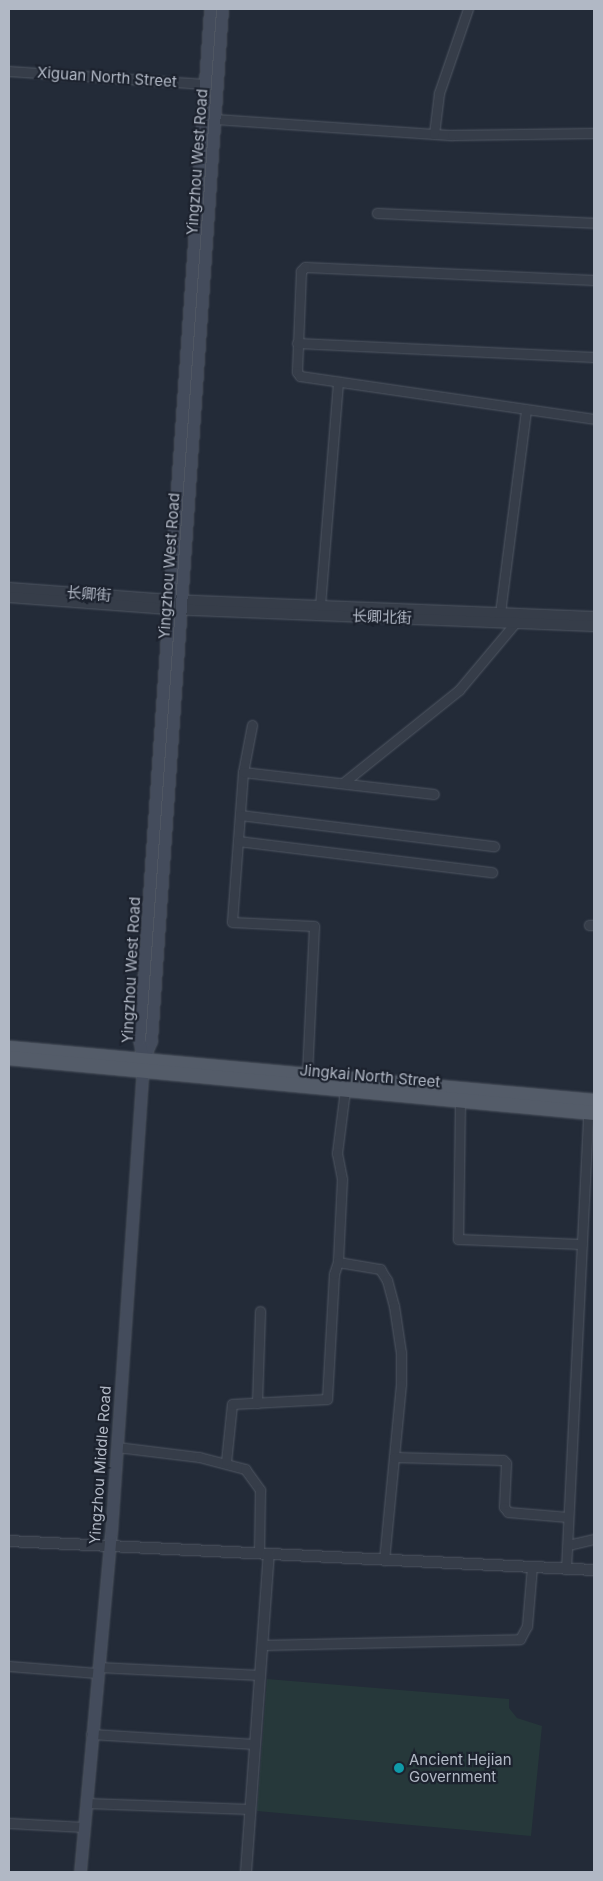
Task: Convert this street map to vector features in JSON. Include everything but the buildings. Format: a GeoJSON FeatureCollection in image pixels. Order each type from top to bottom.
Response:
{"type":"FeatureCollection","features":[{"type":"Feature","properties":{"kind":"main road","name":"Yingzhou West Road"},"geometry":{"type":"LineString","coordinates":[[142,1065],[139,1040],[210,9]]}},
{"type":"Feature","properties":{"kind":"main road","name":"Yingzhou West Road"},"geometry":{"type":"LineString","coordinates":[[142,1065],[151,1041],[222,9]]}},
{"type":"Feature","properties":{"kind":"main road"},"geometry":{"type":"LineString","coordinates":[[9,1048],[142,1065]]}},
{"type":"Feature","properties":{"kind":"main road"},"geometry":{"type":"LineString","coordinates":[[9,1058],[142,1065]]}},
{"type":"Feature","properties":{"kind":"main road","name":"Jingkai North Street"},"geometry":{"type":"LineString","coordinates":[[142,1065],[307,1075],[592,1108]]}},
{"type":"Feature","properties":{"kind":"main road","name":"Jingkai North Street"},"geometry":{"type":"LineString","coordinates":[[142,1065],[345,1090],[460,1101],[592,1108]]}},
{"type":"Feature","properties":{"kind":"main road","name":"Yingzhou Middle Road"},"geometry":{"type":"LineString","coordinates":[[80,1872],[91,1734],[110,1545],[142,1065]]}},
{"type":"Feature","properties":{"kind":"street"},"geometry":{"type":"LineString","coordinates":[[434,134],[439,93],[468,9]]}},
{"type":"Feature","properties":{"kind":"street","name":"Xiguan North Street"},"geometry":{"type":"LineString","coordinates":[[9,71],[205,84]]}},
{"type":"Feature","properties":{"kind":"street"},"geometry":{"type":"LineString","coordinates":[[215,119],[434,134],[594,133]]}},
{"type":"Feature","properties":{"kind":"street"},"geometry":{"type":"LineString","coordinates":[[377,213],[594,223]]}},
{"type":"Feature","properties":{"kind":"street"},"geometry":{"type":"LineString","coordinates":[[594,280],[305,266],[301,271],[297,372],[300,376],[594,419]]}},
{"type":"Feature","properties":{"kind":"street"},"geometry":{"type":"LineString","coordinates":[[298,343],[594,357]]}},
{"type":"Feature","properties":{"kind":"street"},"geometry":{"type":"LineString","coordinates":[[320,606],[338,382]]}},
{"type":"Feature","properties":{"kind":"street"},"geometry":{"type":"LineString","coordinates":[[500,613],[526,410]]}},
{"type":"Feature","properties":{"kind":"street"},"geometry":{"type":"LineString","coordinates":[[9,584],[24,590]]}},
{"type":"Feature","properties":{"kind":"street","name":"长卿街"},"geometry":{"type":"LineString","coordinates":[[9,588],[170,605]]}},
{"type":"Feature","properties":{"kind":"street","name":"长卿街"},"geometry":{"type":"LineString","coordinates":[[9,597],[170,605]]}},
{"type":"Feature","properties":{"kind":"street","name":"长卿北街"},"geometry":{"type":"LineString","coordinates":[[170,605],[320,606],[594,617]]}},
{"type":"Feature","properties":{"kind":"street","name":"长卿北街"},"geometry":{"type":"LineString","coordinates":[[182,605],[594,626]]}},
{"type":"Feature","properties":{"kind":"street"},"geometry":{"type":"LineString","coordinates":[[343,783],[459,690],[514,623]]}},
{"type":"Feature","properties":{"kind":"street"},"geometry":{"type":"LineString","coordinates":[[252,725],[243,772],[232,922],[314,926],[307,1075]]}},
{"type":"Feature","properties":{"kind":"street"},"geometry":{"type":"LineString","coordinates":[[243,772],[434,794]]}},
{"type":"Feature","properties":{"kind":"street"},"geometry":{"type":"LineString","coordinates":[[240,815],[494,846]]}},
{"type":"Feature","properties":{"kind":"street"},"geometry":{"type":"LineString","coordinates":[[238,841],[492,872]]}},
{"type":"Feature","properties":{"kind":"street"},"geometry":{"type":"LineString","coordinates":[[226,1462],[229,1406],[257,1403],[271,1399],[319,1402],[327,1399],[334,1274],[338,1262],[342,1179],[337,1153],[345,1090]]}},
{"type":"Feature","properties":{"kind":"street"},"geometry":{"type":"LineString","coordinates":[[460,1101],[458,1238],[582,1244]]}},
{"type":"Feature","properties":{"kind":"street"},"geometry":{"type":"LineString","coordinates":[[566,1569],[582,1244],[592,1108]]}},
{"type":"Feature","properties":{"kind":"street"},"geometry":{"type":"LineString","coordinates":[[338,1262],[380,1269],[387,1280],[394,1306],[401,1353],[401,1384],[384,1560]]}},
{"type":"Feature","properties":{"kind":"street"},"geometry":{"type":"LineString","coordinates":[[257,1403],[260,1312]]}},
{"type":"Feature","properties":{"kind":"street"},"geometry":{"type":"LineString","coordinates":[[116,1447],[226,1462],[245,1469],[260,1490],[264,1553],[262,1645],[246,1872]]}},
{"type":"Feature","properties":{"kind":"street"},"geometry":{"type":"LineString","coordinates":[[394,1457],[503,1460],[506,1463],[504,1507],[508,1512],[568,1518]]}},
{"type":"Feature","properties":{"kind":"street"},"geometry":{"type":"LineString","coordinates":[[568,1545],[594,1539]]}},
{"type":"Feature","properties":{"kind":"street"},"geometry":{"type":"LineString","coordinates":[[9,1541],[594,1570]]}},
{"type":"Feature","properties":{"kind":"street"},"geometry":{"type":"LineString","coordinates":[[262,1645],[520,1639],[527,1626],[532,1567]]}},
{"type":"Feature","properties":{"kind":"street"},"geometry":{"type":"LineString","coordinates":[[9,1666],[260,1675]]}},
{"type":"Feature","properties":{"kind":"street"},"geometry":{"type":"LineString","coordinates":[[91,1734],[255,1744]]}},
{"type":"Feature","properties":{"kind":"street"},"geometry":{"type":"LineString","coordinates":[[86,1803],[250,1809]]}},
{"type":"Feature","properties":{"kind":"street"},"geometry":{"type":"LineString","coordinates":[[9,1823],[84,1827]]}},
{"type":"Feature","properties":{"kind":"street"},"geometry":{"type":"LineString","coordinates":[[80,1872],[87,1872]]}},
{"type":"Feature","properties":{"kind":"shaded area","name":"Ancient Hejian Government"},"geometry":{"type":"Polygon","coordinates":[[[267,1679],[509,1699],[509,1708],[517,1718],[542,1726],[531,1836],[257,1811],[267,1679]]]}},
{"type":"Feature","properties":{"kind":"place","name":"Ancient Hejian Government"},"geometry":{"type":"Point","coordinates":[399,1768]}}]}
